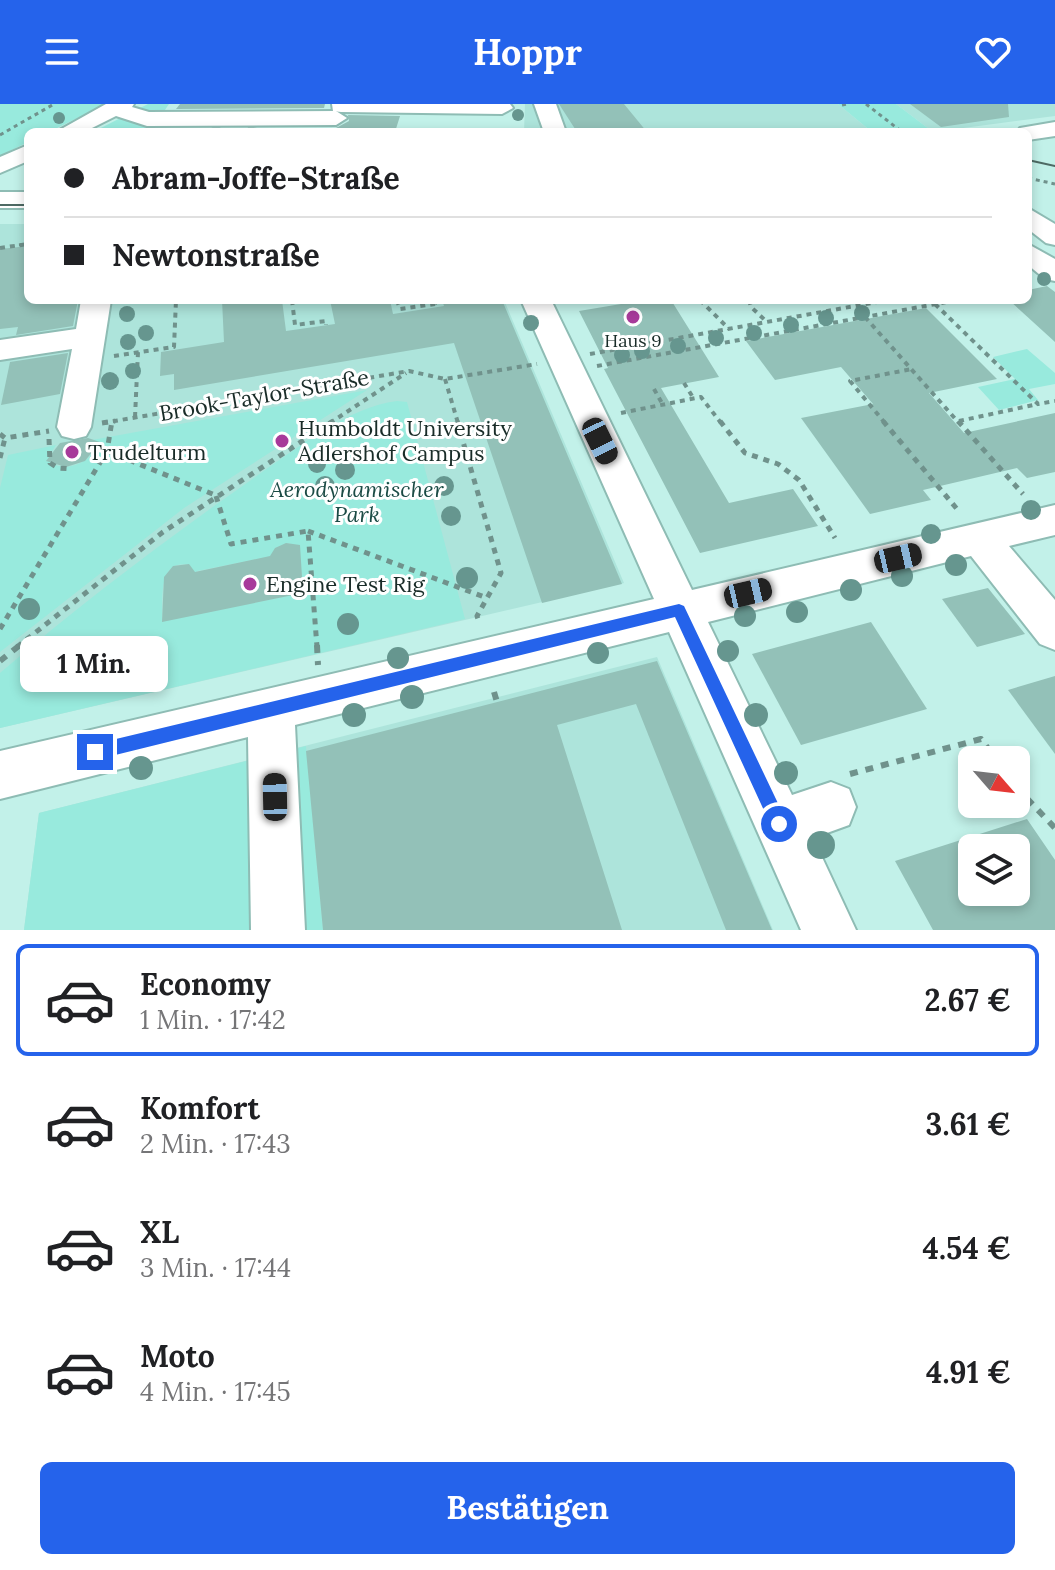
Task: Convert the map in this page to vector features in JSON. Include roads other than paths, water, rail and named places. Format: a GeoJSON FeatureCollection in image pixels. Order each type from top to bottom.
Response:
{"type":"FeatureCollection","features":[{"type":"Feature","properties":{"kind":"street"},"geometry":{"type":"LineString","coordinates":[[545,104],[554,128]]}},
{"type":"Feature","properties":{"kind":"street"},"geometry":{"type":"LineString","coordinates":[[75,128],[119,106],[147,119],[164,118],[221,127],[417,106],[502,106],[501,128]]}},
{"type":"Feature","properties":{"kind":"street"},"geometry":{"type":"LineString","coordinates":[[417,106],[418,128]]}},
{"type":"Feature","properties":{"kind":"street"},"geometry":{"type":"LineString","coordinates":[[1032,132],[1055,129]]}},
{"type":"Feature","properties":{"kind":"street"},"geometry":{"type":"LineString","coordinates":[[0,166],[24,154]]}},
{"type":"Feature","properties":{"kind":"street"},"geometry":{"type":"LineString","coordinates":[[0,200],[24,200]]}},
{"type":"Feature","properties":{"kind":"street"},"geometry":{"type":"LineString","coordinates":[[0,214],[24,214]]}},
{"type":"Feature","properties":{"kind":"street"},"geometry":{"type":"LineString","coordinates":[[1032,219],[1055,237]]}},
{"type":"Feature","properties":{"kind":"street"},"geometry":{"type":"LineString","coordinates":[[1032,255],[1054,271]]}},
{"type":"Feature","properties":{"kind":"street"},"geometry":{"type":"LineString","coordinates":[[74,427],[95,304]]}},
{"type":"Feature","properties":{"kind":"street"},"geometry":{"type":"LineString","coordinates":[[538,304],[829,930]]}},
{"type":"Feature","properties":{"kind":"street"},"geometry":{"type":"LineString","coordinates":[[0,350],[87,349]]}},
{"type":"Feature","properties":{"kind":"street"},"geometry":{"type":"LineString","coordinates":[[0,775],[679,610],[968,524],[1055,520]]}},
{"type":"Feature","properties":{"kind":"street"},"geometry":{"type":"LineString","coordinates":[[968,524],[1055,631]]}},
{"type":"Feature","properties":{"kind":"street"},"geometry":{"type":"LineString","coordinates":[[271,708],[278,930]]}},
{"type":"Feature","properties":{"kind":"street"},"geometry":{"type":"LineString","coordinates":[[779,824],[838,791]]}},
{"type":"Feature","properties":{"kind":"tram line"},"geometry":{"type":"LineString","coordinates":[[1032,161],[1055,166]]}},
{"type":"Feature","properties":{"kind":"tram line"},"geometry":{"type":"LineString","coordinates":[[0,205],[24,205]]}},
{"type":"Feature","properties":{"kind":"place","name":"Haus 9"},"geometry":{"type":"Point","coordinates":[633,317]}},
{"type":"Feature","properties":{"kind":"place","name":"Humboldt University Adlershof Campus"},"geometry":{"type":"Point","coordinates":[282,441]}},
{"type":"Feature","properties":{"kind":"place","name":"Trudelturm"},"geometry":{"type":"Point","coordinates":[72,452]}},
{"type":"Feature","properties":{"kind":"place","name":"Engine Test Rig"},"geometry":{"type":"Point","coordinates":[250,584]}},
{"type":"Feature","properties":{"kind":"park label","name":"Aerodynamischer Park"},"geometry":{"type":"Point","coordinates":[357,502]}}]}
